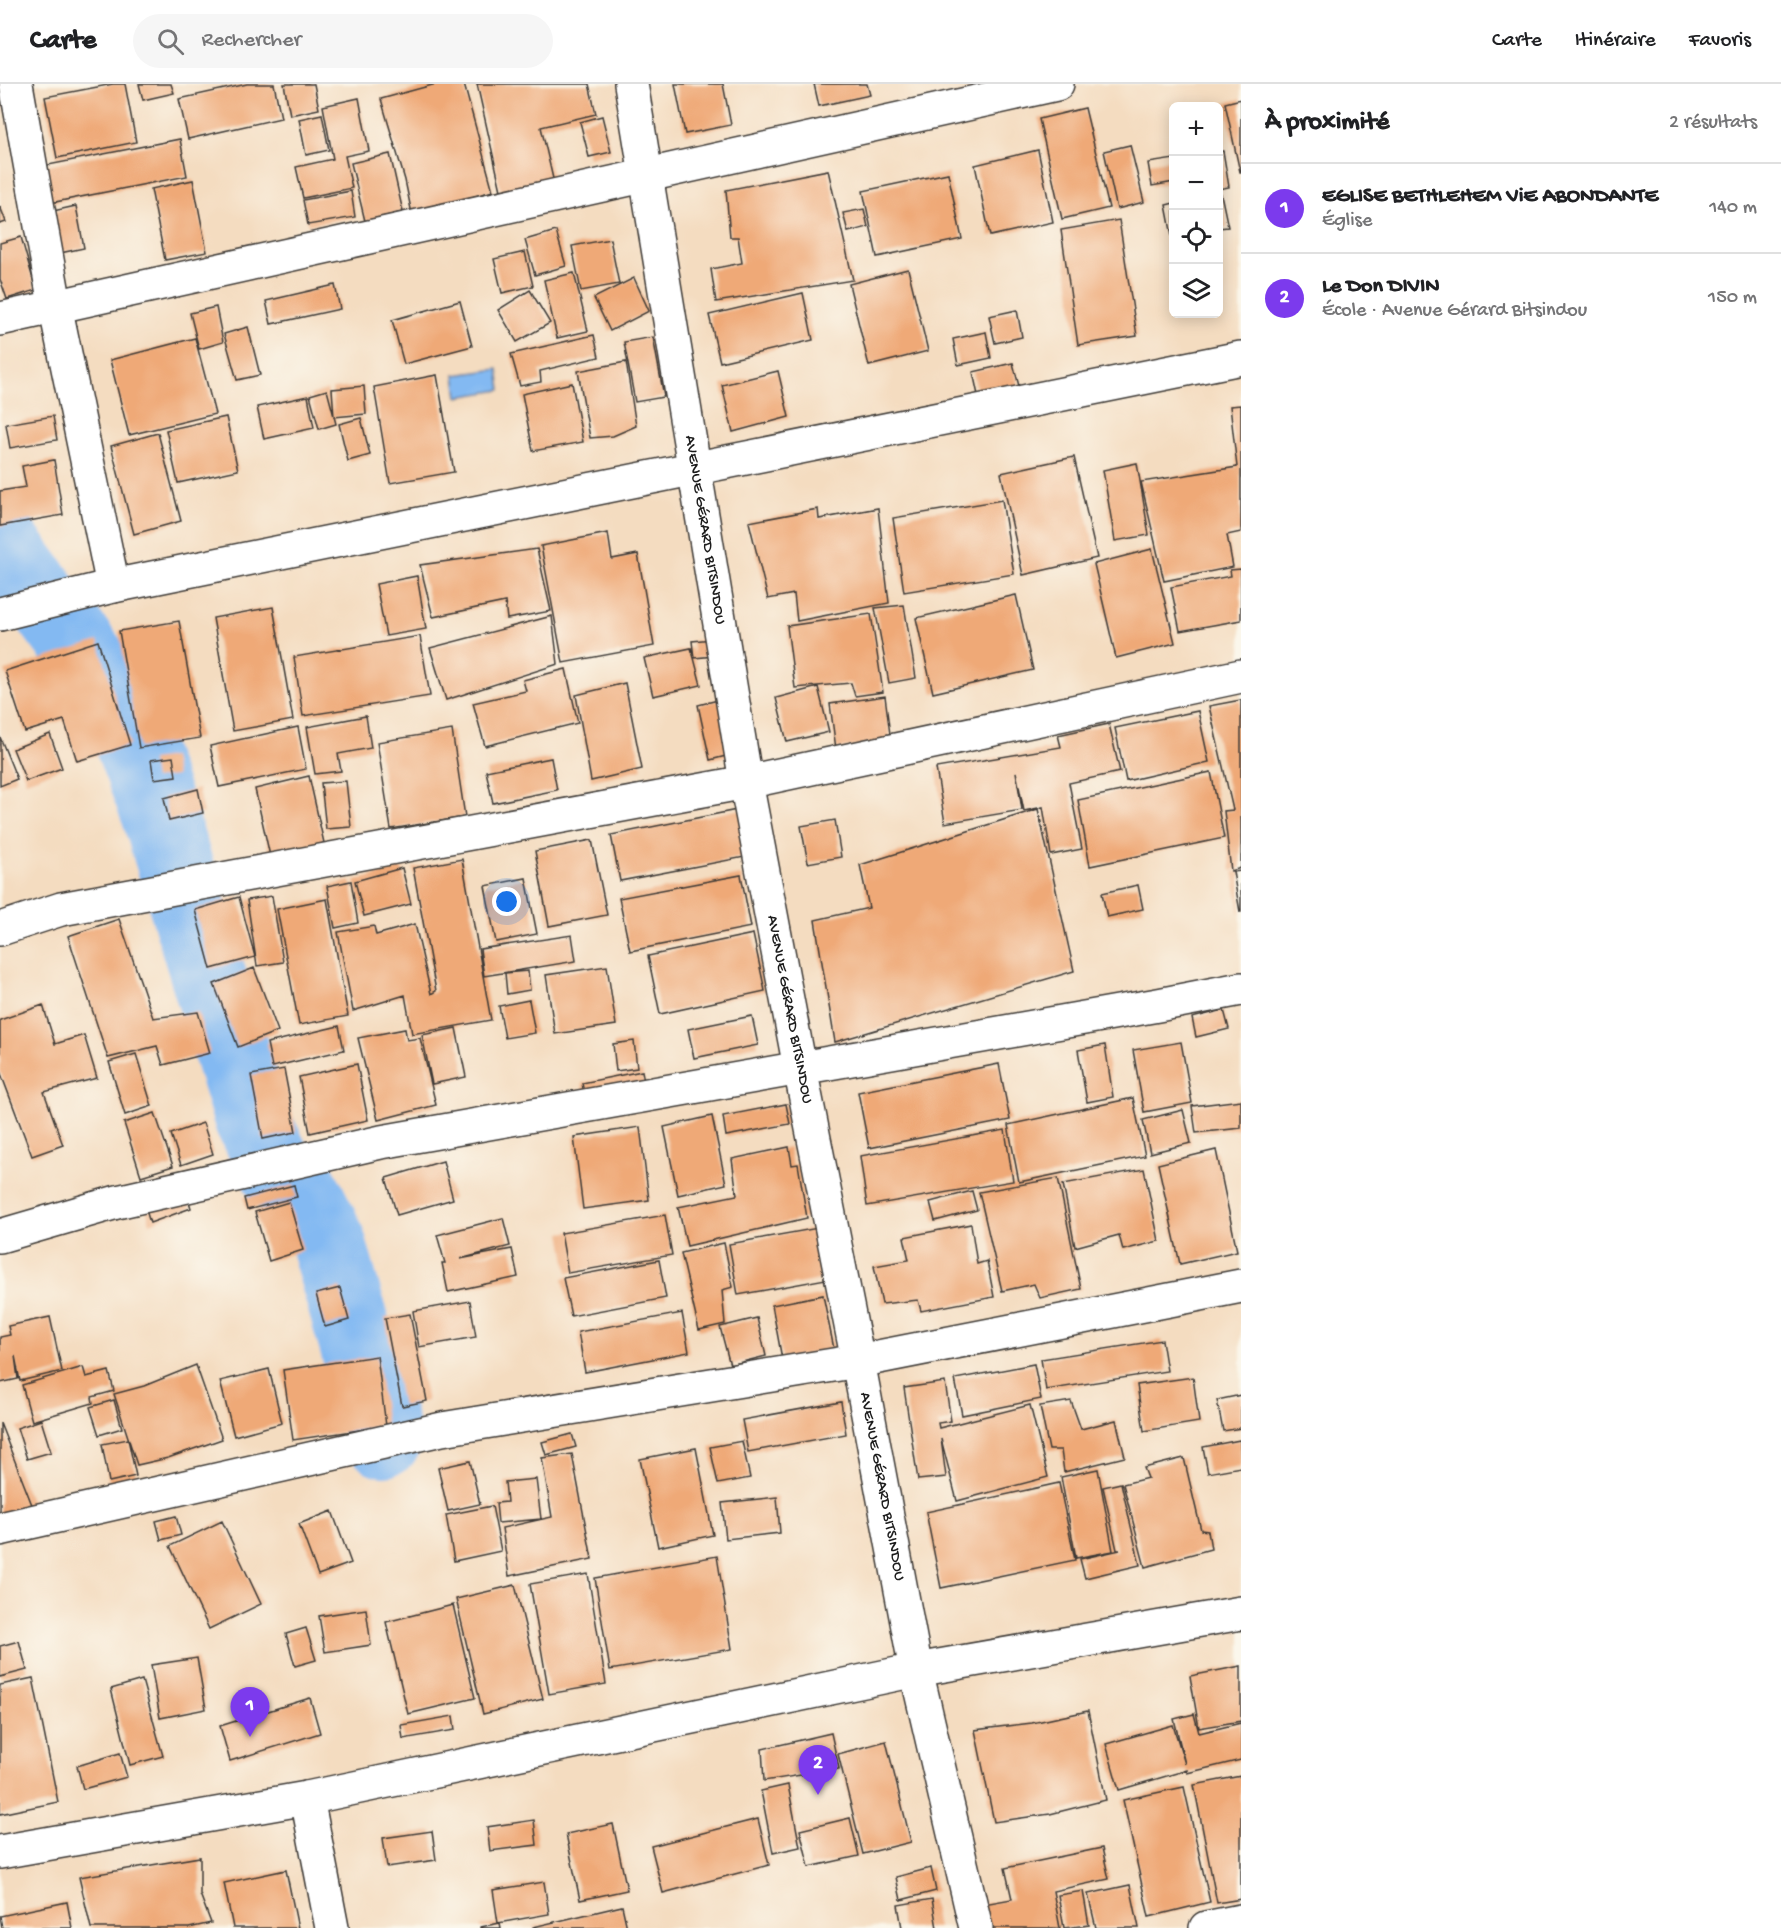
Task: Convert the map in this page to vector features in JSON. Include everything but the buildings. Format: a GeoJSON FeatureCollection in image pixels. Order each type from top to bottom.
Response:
{"type":"FeatureCollection","features":[{"type":"Feature","properties":{"kind":"street"},"geometry":{"type":"LineString","coordinates":[[16,84],[55,305],[113,586]]}},
{"type":"Feature","properties":{"kind":"street","name":"AVENUE GÉRARD BITSINDOU"},"geometry":{"type":"LineString","coordinates":[[631,84],[746,782],[916,1670],[976,1928]]}},
{"type":"Feature","properties":{"kind":"street"},"geometry":{"type":"LineString","coordinates":[[0,318],[1057,84]]}},
{"type":"Feature","properties":{"kind":"street"},"geometry":{"type":"LineString","coordinates":[[0,614],[113,586],[1241,358]]}},
{"type":"Feature","properties":{"kind":"street"},"geometry":{"type":"LineString","coordinates":[[0,929],[61,909],[746,782],[1241,676]]}},
{"type":"Feature","properties":{"kind":"street"},"geometry":{"type":"LineString","coordinates":[[0,1236],[117,1202],[381,1142],[1146,1007],[1241,988]]}},
{"type":"Feature","properties":{"kind":"street"},"geometry":{"type":"LineString","coordinates":[[0,1529],[442,1430],[858,1361],[1241,1286]]}},
{"type":"Feature","properties":{"kind":"street"},"geometry":{"type":"LineString","coordinates":[[0,1852],[307,1798],[916,1670],[1241,1613]]}},
{"type":"Feature","properties":{"kind":"street"},"geometry":{"type":"LineString","coordinates":[[307,1798],[332,1928]]}},
{"type":"Feature","properties":{"kind":"street"},"geometry":{"type":"LineString","coordinates":[[1206,1928],[1241,1921]]}},
{"type":"Feature","properties":{"kind":"water"},"geometry":{"type":"Polygon","coordinates":[[[498,369],[501,390],[458,397],[455,375],[498,369]]]}},
{"type":"Feature","properties":{"kind":"waterway"},"geometry":{"type":"LineString","coordinates":[[0,541],[114,694],[159,813],[252,1120],[281,1177],[300,1185],[327,1239],[384,1439]]}},
{"type":"Feature","properties":{"kind":"place","name":"EGLISE BETHLEHEM ViE ABONDANTE"},"geometry":{"type":"Point","coordinates":[250,1737]}},
{"type":"Feature","properties":{"kind":"place","name":"Le Don DIVIN"},"geometry":{"type":"Point","coordinates":[818,1795]}}]}
